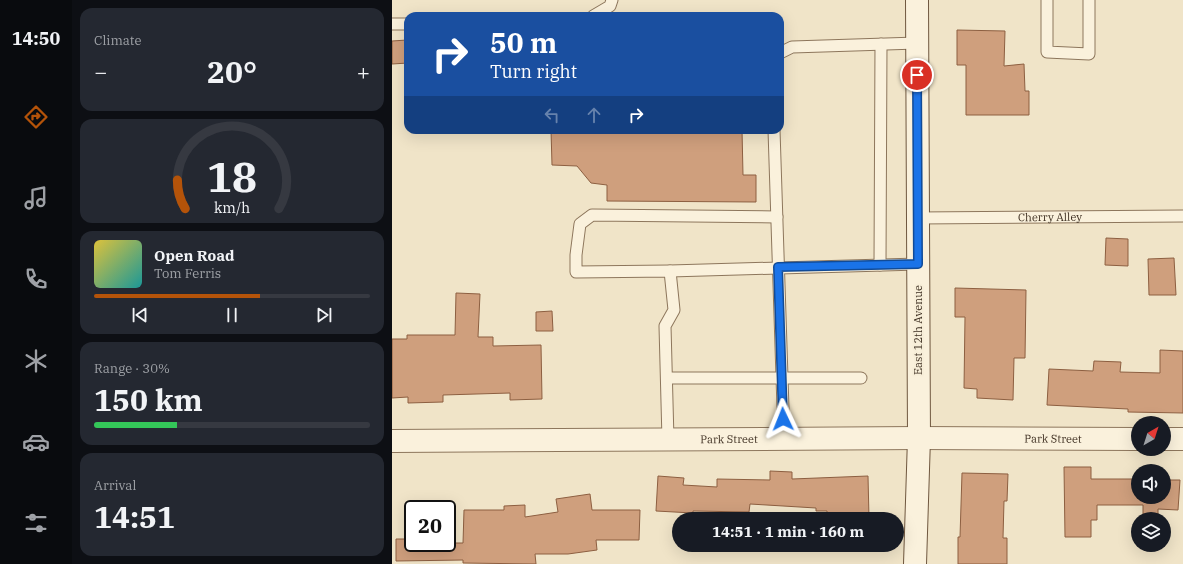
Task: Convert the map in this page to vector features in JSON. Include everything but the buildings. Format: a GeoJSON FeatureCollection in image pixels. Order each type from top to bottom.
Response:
{"type":"FeatureCollection","features":[{"type":"Feature","properties":{"kind":"street","name":"East 12th Avenue"},"geometry":{"type":"LineString","coordinates":[[915,564],[919,438],[917,0]]}},
{"type":"Feature","properties":{"kind":"street","name":"Park Street"},"geometry":{"type":"LineString","coordinates":[[392,441],[919,438],[1131,439]]}},
{"type":"Feature","properties":{"kind":"street"},"geometry":{"type":"LineString","coordinates":[[1171,439],[1183,439]]}},
{"type":"Feature","properties":{"kind":"lane"},"geometry":{"type":"LineString","coordinates":[[600,12],[610,6],[612,0]]}},
{"type":"Feature","properties":{"kind":"lane"},"geometry":{"type":"LineString","coordinates":[[1047,0],[1047,52],[1089,54],[1089,0]]}},
{"type":"Feature","properties":{"kind":"lane"},"geometry":{"type":"LineString","coordinates":[[392,24],[404,24]]}},
{"type":"Feature","properties":{"kind":"lane"},"geometry":{"type":"LineString","coordinates":[[784,51],[792,47],[917,43]]}},
{"type":"Feature","properties":{"kind":"lane"},"geometry":{"type":"LineString","coordinates":[[880,264],[881,44]]}},
{"type":"Feature","properties":{"kind":"lane"},"geometry":{"type":"LineString","coordinates":[[774,134],[784,439]]}},
{"type":"Feature","properties":{"kind":"lane"},"geometry":{"type":"LineString","coordinates":[[777,217],[592,215],[580,224],[576,255],[576,272],[918,264]]}},
{"type":"Feature","properties":{"kind":"lane","name":"Cherry Alley"},"geometry":{"type":"LineString","coordinates":[[918,218],[1183,216]]}},
{"type":"Feature","properties":{"kind":"lane"},"geometry":{"type":"LineString","coordinates":[[668,440],[665,326],[674,310],[670,271]]}},
{"type":"Feature","properties":{"kind":"lane"},"geometry":{"type":"LineString","coordinates":[[667,378],[861,378]]}},
{"type":"Feature","properties":{"kind":"route"},"geometry":{"type":"LineString","coordinates":[[783,419],[778,267],[918,264],[917,75]]}}]}
